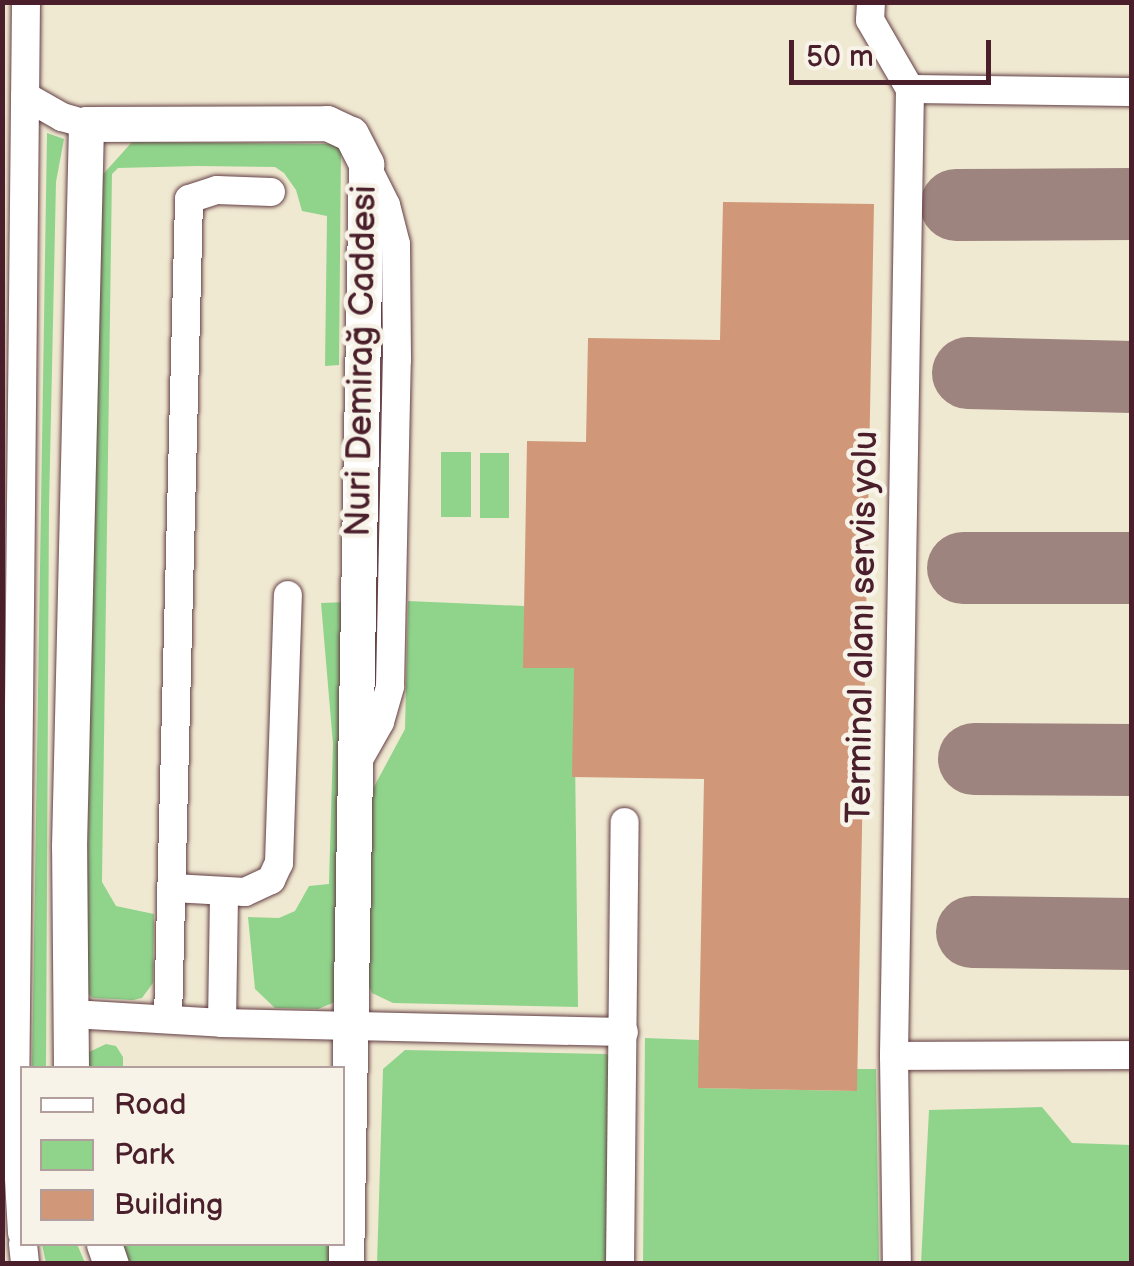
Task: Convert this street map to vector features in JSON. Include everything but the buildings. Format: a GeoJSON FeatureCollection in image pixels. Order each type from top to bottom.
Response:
{"type":"FeatureCollection","features":[{"type":"Feature","properties":{"kind":"main road","name":"Nuri Demirağ Caddesi"},"geometry":{"type":"LineString","coordinates":[[86,124],[327,123],[351,134],[366,164],[346,1264]]}},
{"type":"Feature","properties":{"kind":"main road"},"geometry":{"type":"LineString","coordinates":[[70,1066],[69,846],[86,124]]}},
{"type":"Feature","properties":{"kind":"lane"},"geometry":{"type":"LineString","coordinates":[[20,1202],[14,1108],[26,2]]}},
{"type":"Feature","properties":{"kind":"lane"},"geometry":{"type":"LineString","coordinates":[[871,2],[870,20],[910,89],[1132,92]]}},
{"type":"Feature","properties":{"kind":"lane","name":"Terminal alanı servis yolu"},"geometry":{"type":"LineString","coordinates":[[897,1264],[894,1056],[910,89]]}},
{"type":"Feature","properties":{"kind":"lane"},"geometry":{"type":"LineString","coordinates":[[25,96],[62,117],[86,124]]}},
{"type":"Feature","properties":{"kind":"lane"},"geometry":{"type":"LineString","coordinates":[[168,1020],[190,198],[217,190],[271,192]]}},
{"type":"Feature","properties":{"kind":"lane"},"geometry":{"type":"LineString","coordinates":[[172,888],[224,892],[260,889],[271,880],[279,862],[288,595]]}},
{"type":"Feature","properties":{"kind":"lane"},"geometry":{"type":"LineString","coordinates":[[620,1264],[625,822]]}},
{"type":"Feature","properties":{"kind":"lane"},"geometry":{"type":"LineString","coordinates":[[222,1023],[224,892]]}},
{"type":"Feature","properties":{"kind":"lane"},"geometry":{"type":"LineString","coordinates":[[72,1014],[222,1023],[624,1032]]}},
{"type":"Feature","properties":{"kind":"lane"},"geometry":{"type":"LineString","coordinates":[[894,1056],[1132,1055]]}},
{"type":"Feature","properties":{"kind":"green space"},"geometry":{"type":"Polygon","coordinates":[[[47,133],[64,139],[56,182],[49,508],[46,1066],[32,1066],[47,133]]]}},
{"type":"Feature","properties":{"kind":"green space"},"geometry":{"type":"Polygon","coordinates":[[[132,142],[333,144],[341,150],[339,365],[325,366],[327,216],[302,211],[296,190],[284,173],[275,167],[197,166],[118,168],[112,174],[102,882],[116,906],[154,914],[153,983],[142,998],[133,1000],[93,998],[86,992],[97,181],[132,142]]]}},
{"type":"Feature","properties":{"kind":"green space"},"geometry":{"type":"Polygon","coordinates":[[[441,452],[471,452],[471,517],[441,517],[441,452]]]}},
{"type":"Feature","properties":{"kind":"green space"},"geometry":{"type":"Polygon","coordinates":[[[480,453],[509,453],[509,518],[480,518],[480,453]]]}},
{"type":"Feature","properties":{"kind":"green space"},"geometry":{"type":"Polygon","coordinates":[[[408,601],[524,606],[524,668],[574,668],[578,1007],[393,1003],[372,993],[365,978],[368,798],[405,729],[408,601]]]}},
{"type":"Feature","properties":{"kind":"green space"},"geometry":{"type":"Polygon","coordinates":[[[346,602],[335,1002],[318,1009],[275,1008],[255,989],[248,917],[279,918],[295,911],[309,886],[329,884],[333,744],[321,603],[346,602]]]}},
{"type":"Feature","properties":{"kind":"green space"},"geometry":{"type":"Polygon","coordinates":[[[645,1038],[699,1040],[699,1088],[856,1091],[857,1069],[876,1069],[879,1263],[643,1264],[645,1038]]]}},
{"type":"Feature","properties":{"kind":"green space"},"geometry":{"type":"Polygon","coordinates":[[[106,1044],[116,1046],[123,1066],[85,1066],[87,1053],[106,1044]]]}},
{"type":"Feature","properties":{"kind":"green space"},"geometry":{"type":"Polygon","coordinates":[[[405,1050],[606,1054],[613,1058],[611,1263],[377,1264],[383,1069],[405,1050]]]}},
{"type":"Feature","properties":{"kind":"green space"},"geometry":{"type":"Polygon","coordinates":[[[1042,1107],[1072,1143],[1131,1145],[1131,1263],[921,1263],[929,1110],[1042,1107]]]}},
{"type":"Feature","properties":{"kind":"green space"},"geometry":{"type":"Polygon","coordinates":[[[42,1246],[78,1246],[85,1263],[46,1263],[42,1246]]]}},
{"type":"Feature","properties":{"kind":"green space"},"geometry":{"type":"Polygon","coordinates":[[[121,1246],[329,1246],[329,1264],[121,1264],[121,1246]]]}},
{"type":"Feature","properties":{"kind":"taxiway"},"geometry":{"type":"LineString","coordinates":[[956,205],[1132,204]]}},
{"type":"Feature","properties":{"kind":"taxiway"},"geometry":{"type":"LineString","coordinates":[[968,373],[1132,377]]}},
{"type":"Feature","properties":{"kind":"taxiway"},"geometry":{"type":"LineString","coordinates":[[963,568],[1132,568]]}},
{"type":"Feature","properties":{"kind":"taxiway"},"geometry":{"type":"LineString","coordinates":[[974,759],[1132,760]]}},
{"type":"Feature","properties":{"kind":"taxiway"},"geometry":{"type":"LineString","coordinates":[[972,932],[1132,934]]}}]}
